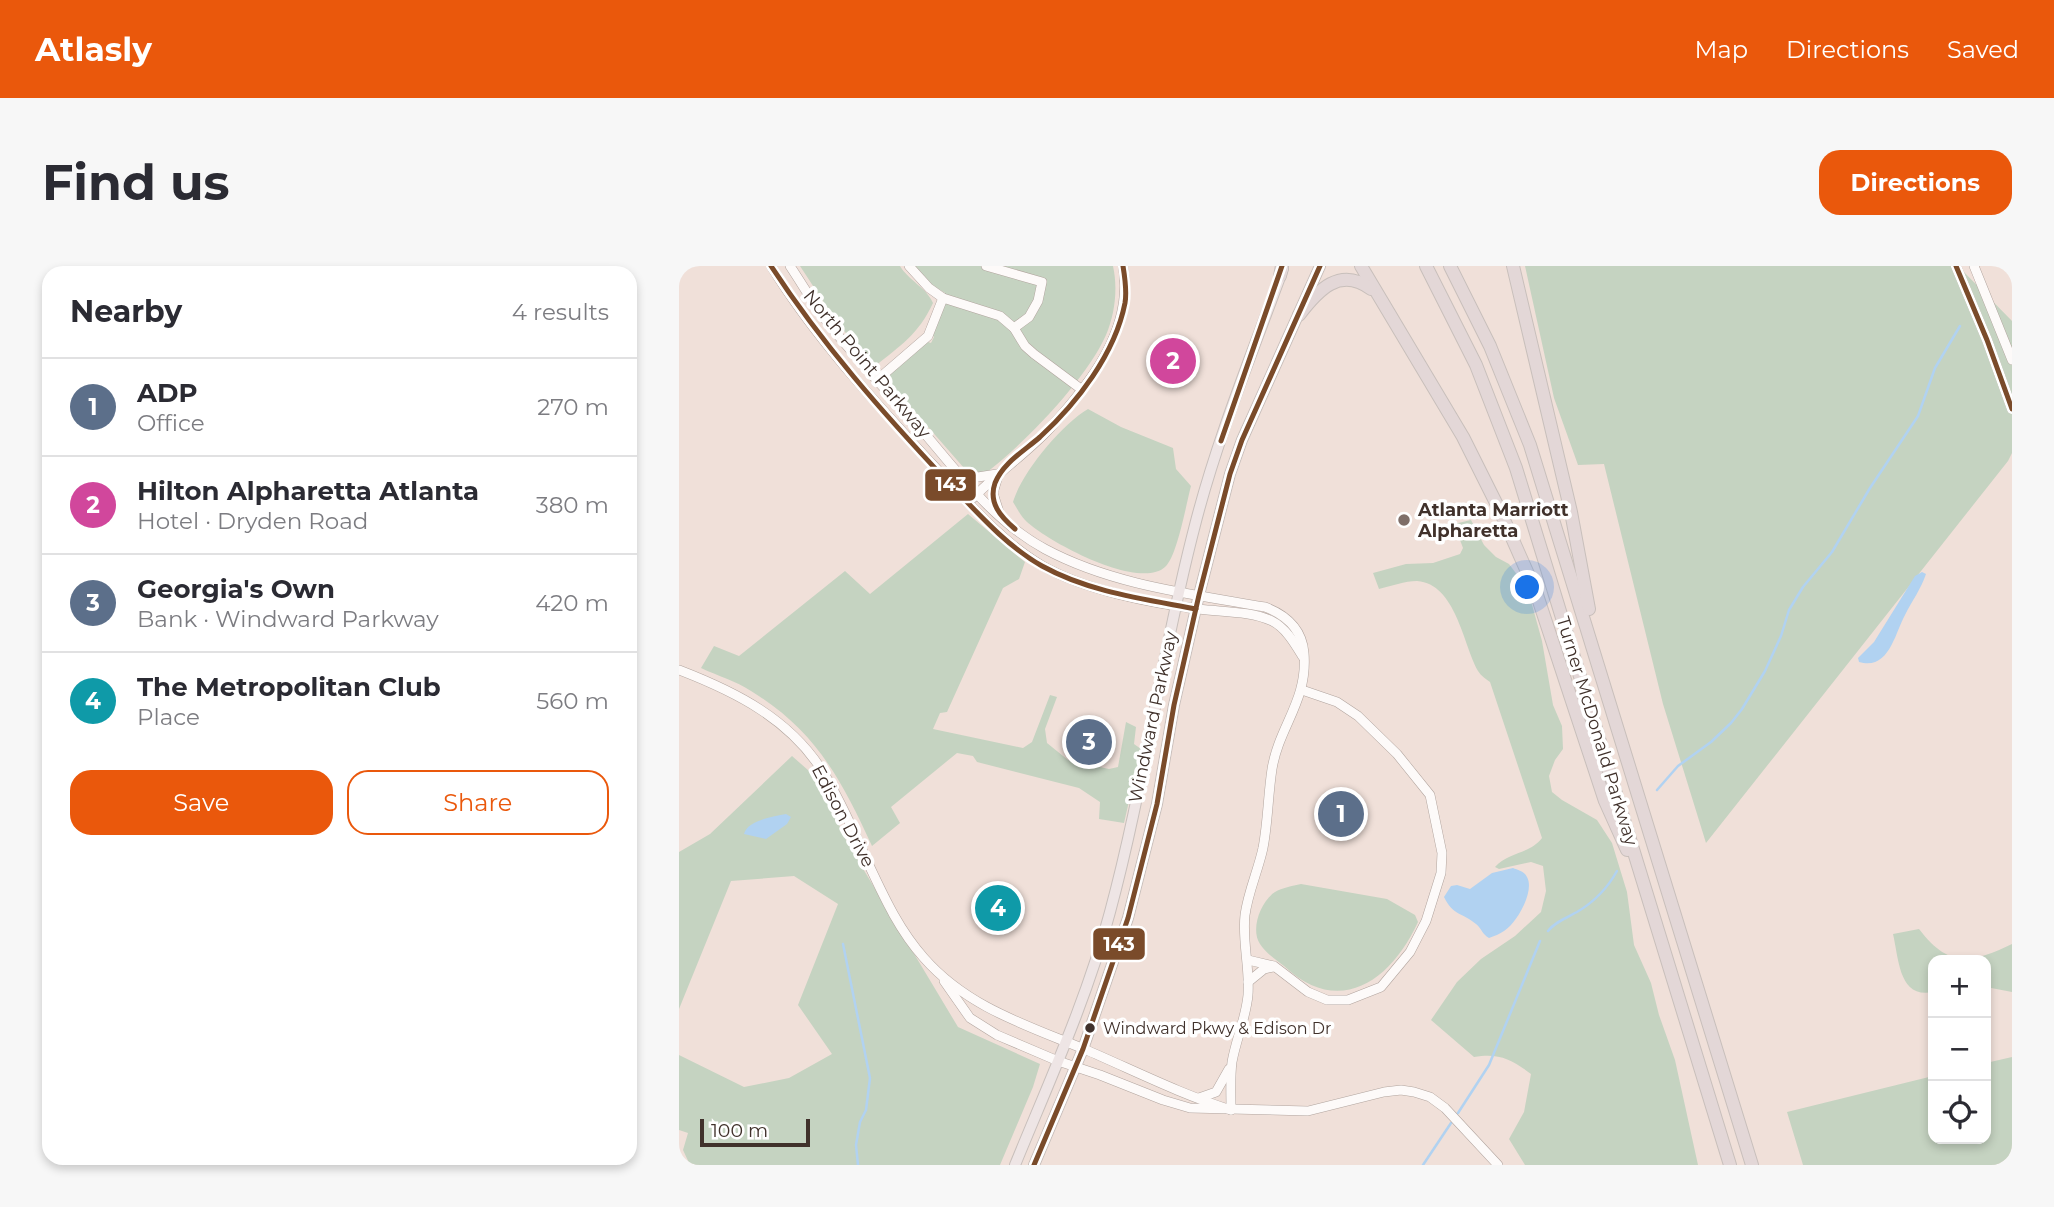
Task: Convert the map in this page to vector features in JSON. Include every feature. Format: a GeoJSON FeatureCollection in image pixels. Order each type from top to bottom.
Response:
{"type":"FeatureCollection","features":[{"type":"Feature","properties":{"kind":"highway"},"geometry":{"type":"LineString","coordinates":[[1361,266],[1467,445],[1526,568],[1546,619],[1605,801],[1647,899]]}},
{"type":"Feature","properties":{"kind":"highway","name":"Turner McDonald Parkway"},"geometry":{"type":"LineString","coordinates":[[1426,266],[1476,365],[1516,468],[1730,1165]]}},
{"type":"Feature","properties":{"kind":"highway","name":"Turner McDonald Parkway"},"geometry":{"type":"LineString","coordinates":[[1450,266],[1490,346],[1530,445],[1752,1165]]}},
{"type":"Feature","properties":{"kind":"highway"},"geometry":{"type":"LineString","coordinates":[[1513,266],[1571,512],[1601,671]]}},
{"type":"Feature","properties":{"kind":"highway"},"geometry":{"type":"LineString","coordinates":[[1299,315],[1322,285],[1333,276],[1344,275],[1366,284],[1383,302]]}},
{"type":"Feature","properties":{"kind":"main road","name":"Windward Parkway"},"geometry":{"type":"LineString","coordinates":[[1034,1165],[1083,1049],[1129,918],[1157,804],[1174,705],[1199,595],[1230,474],[1242,440],[1320,266]]}},
{"type":"Feature","properties":{"kind":"main road","name":"Windward Parkway"},"geometry":{"type":"LineString","coordinates":[[1015,1165],[1091,975],[1110,912],[1194,528],[1282,269]]}},
{"type":"Feature","properties":{"kind":"street","name":"North Point Parkway"},"geometry":{"type":"LineString","coordinates":[[771,266],[797,308],[834,355],[968,503],[1012,545],[1042,566],[1102,590],[1274,622],[1289,636],[1304,658]]}},
{"type":"Feature","properties":{"kind":"street","name":"North Point Parkway"},"geometry":{"type":"LineString","coordinates":[[790,266],[819,311],[877,380],[959,474],[1001,518],[1023,536],[1073,562],[1136,583],[1265,607],[1280,613],[1290,620],[1301,640],[1304,658]]}},
{"type":"Feature","properties":{"kind":"street"},"geometry":{"type":"LineString","coordinates":[[909,266],[929,288],[943,298],[992,312],[1014,328],[1025,346],[1034,354],[1081,389]]}},
{"type":"Feature","properties":{"kind":"street"},"geometry":{"type":"LineString","coordinates":[[986,266],[1042,282],[1038,301],[1029,317],[1014,328]]}},
{"type":"Feature","properties":{"kind":"street"},"geometry":{"type":"LineString","coordinates":[[968,503],[1049,429],[1107,352],[1119,326],[1125,302],[1123,266]]}},
{"type":"Feature","properties":{"kind":"street"},"geometry":{"type":"LineString","coordinates":[[1956,266],[2012,409]]}},
{"type":"Feature","properties":{"kind":"street"},"geometry":{"type":"LineString","coordinates":[[1974,266],[2012,360]]}},
{"type":"Feature","properties":{"kind":"street"},"geometry":{"type":"LineString","coordinates":[[877,380],[928,336],[943,298]]}},
{"type":"Feature","properties":{"kind":"street"},"geometry":{"type":"LineString","coordinates":[[959,474],[978,477],[999,474]]}},
{"type":"Feature","properties":{"kind":"street"},"geometry":{"type":"LineString","coordinates":[[999,474],[993,493],[1001,518]]}},
{"type":"Feature","properties":{"kind":"street"},"geometry":{"type":"LineString","coordinates":[[1304,658],[1302,690],[1272,767],[1262,849],[1245,918],[1248,960],[1246,1013],[1232,1064],[1231,1110],[1308,1111],[1384,1092],[1414,1092],[1430,1097],[1445,1108],[1498,1165]]}},
{"type":"Feature","properties":{"kind":"street","name":"Edison Drive"},"geometry":{"type":"LineString","coordinates":[[679,670],[753,703],[773,717],[807,751],[838,798],[891,911],[906,936],[939,974],[970,1018],[997,1035],[1058,1061],[1163,1100],[1190,1108],[1231,1110]]}},
{"type":"Feature","properties":{"kind":"street"},"geometry":{"type":"LineString","coordinates":[[1248,960],[1274,966],[1308,992],[1327,1000],[1348,1000],[1381,988],[1410,952],[1429,916],[1441,873],[1442,853],[1430,794],[1397,754],[1358,716],[1337,702],[1302,690]]}},
{"type":"Feature","properties":{"kind":"street"},"geometry":{"type":"LineString","coordinates":[[1248,982],[1264,969],[1274,966]]}},
{"type":"Feature","properties":{"kind":"street","name":"Edison Drive"},"geometry":{"type":"LineString","coordinates":[[939,974],[979,1004],[1005,1018],[1194,1098],[1231,1110]]}},
{"type":"Feature","properties":{"kind":"street"},"geometry":{"type":"LineString","coordinates":[[1194,1098],[1207,1097],[1216,1092],[1232,1064]]}},
{"type":"Feature","properties":{"kind":"green space"},"geometry":{"type":"Polygon","coordinates":[[[800,266],[900,266],[933,303],[915,332],[874,367],[836,321],[800,266]]]}},
{"type":"Feature","properties":{"kind":"green space"},"geometry":{"type":"Polygon","coordinates":[[[912,266],[1113,266],[1113,310],[1109,327],[1097,353],[1053,410],[986,473],[974,473],[964,468],[887,380],[892,371],[925,341],[931,343],[934,337],[931,333],[943,306],[945,293],[927,282],[912,266]]]}},
{"type":"Feature","properties":{"kind":"green space"},"geometry":{"type":"Polygon","coordinates":[[[1525,266],[1958,266],[2012,321],[2012,453],[2008,461],[1706,843],[1663,704],[1604,464],[1578,465],[1554,398],[1525,266]]]}},
{"type":"Feature","properties":{"kind":"green space"},"geometry":{"type":"Polygon","coordinates":[[[1088,409],[1121,427],[1173,448],[1176,469],[1191,486],[1173,553],[1165,567],[1152,573],[1135,573],[1115,568],[1052,540],[1025,520],[1013,502],[1025,477],[1044,450],[1066,426],[1088,409]]]}},
{"type":"Feature","properties":{"kind":"green space"},"geometry":{"type":"Polygon","coordinates":[[[968,514],[1025,562],[1019,579],[1003,588],[947,712],[940,713],[933,729],[1023,748],[1032,742],[1050,695],[1057,697],[1045,729],[1047,743],[1068,760],[1109,769],[1118,767],[1126,722],[1136,727],[1134,744],[1141,749],[1124,823],[1099,819],[1100,802],[1079,788],[977,762],[973,756],[957,753],[891,807],[900,823],[872,846],[837,778],[810,740],[774,706],[733,681],[701,668],[714,646],[739,656],[845,571],[870,594],[968,514]]]}},
{"type":"Feature","properties":{"kind":"green space"},"geometry":{"type":"Polygon","coordinates":[[[1471,520],[1484,545],[1496,557],[1509,564],[1521,580],[1531,601],[1542,641],[1553,705],[1562,726],[1563,749],[1549,776],[1552,792],[1597,820],[1612,843],[1627,892],[1634,945],[1651,983],[1675,1060],[1698,1165],[1525,1165],[1509,1139],[1524,1112],[1531,1074],[1504,1058],[1474,1057],[1431,1020],[1457,982],[1481,959],[1515,936],[1541,912],[1546,891],[1543,866],[1531,862],[1499,869],[1495,867],[1542,838],[1490,682],[1478,671],[1457,617],[1441,593],[1430,585],[1417,581],[1379,589],[1373,573],[1406,564],[1433,563],[1460,554],[1463,548],[1454,524],[1471,520]]]}},
{"type":"Feature","properties":{"kind":"green space"},"geometry":{"type":"Polygon","coordinates":[[[792,756],[817,778],[847,842],[958,1027],[1040,1064],[1000,1165],[690,1165],[683,1150],[688,1133],[679,1130],[679,1055],[744,1087],[789,1078],[832,1054],[798,1005],[838,904],[794,876],[731,881],[679,1009],[679,852],[710,834],[792,756]]]}},
{"type":"Feature","properties":{"kind":"green space"},"geometry":{"type":"Polygon","coordinates":[[[1301,884],[1387,899],[1415,915],[1418,922],[1407,943],[1378,976],[1361,986],[1343,990],[1324,989],[1304,981],[1265,950],[1257,938],[1257,923],[1265,902],[1278,891],[1301,884]]]}},
{"type":"Feature","properties":{"kind":"green space"},"geometry":{"type":"Polygon","coordinates":[[[1919,929],[1940,951],[1949,955],[1928,955],[1928,992],[1913,990],[1907,984],[1899,966],[1893,934],[1919,929]]]}},
{"type":"Feature","properties":{"kind":"green space"},"geometry":{"type":"Polygon","coordinates":[[[2012,944],[2012,992],[1991,988],[1991,955],[1987,955],[2012,944]]]}},
{"type":"Feature","properties":{"kind":"green space"},"geometry":{"type":"Polygon","coordinates":[[[2012,1057],[2012,1165],[1803,1165],[1787,1112],[1928,1077],[1928,1144],[1991,1144],[1991,1062],[2012,1057]]]}},
{"type":"Feature","properties":{"kind":"water"},"geometry":{"type":"Polygon","coordinates":[[[1922,572],[1926,574],[1924,579],[1889,649],[1877,661],[1859,662],[1858,658],[1874,642],[1915,576],[1922,572]]]}},
{"type":"Feature","properties":{"kind":"water"},"geometry":{"type":"Polygon","coordinates":[[[786,814],[791,817],[787,824],[766,839],[744,834],[755,822],[786,814]]]}},
{"type":"Feature","properties":{"kind":"water"},"geometry":{"type":"Polygon","coordinates":[[[1513,868],[1526,875],[1529,890],[1514,921],[1497,935],[1489,938],[1471,920],[1454,911],[1444,897],[1451,886],[1470,889],[1492,873],[1513,868]]]}},
{"type":"Feature","properties":{"kind":"waterway"},"geometry":{"type":"LineString","coordinates":[[1657,790],[1678,766],[1711,742],[1742,709],[1765,671],[1789,610],[1803,587],[1832,552],[1918,416],[1935,368],[1960,326]]}},
{"type":"Feature","properties":{"kind":"waterway"},"geometry":{"type":"LineString","coordinates":[[1548,931],[1594,899],[1617,871]]}},
{"type":"Feature","properties":{"kind":"waterway"},"geometry":{"type":"LineString","coordinates":[[1458,1113],[1489,1065],[1540,941]]}},
{"type":"Feature","properties":{"kind":"waterway"},"geometry":{"type":"LineString","coordinates":[[843,944],[870,1078],[866,1110],[860,1122],[856,1145],[858,1165]]}},
{"type":"Feature","properties":{"kind":"waterway"},"geometry":{"type":"LineString","coordinates":[[1423,1165],[1451,1123]]}},
{"type":"Feature","properties":{"kind":"transit line","name":"143"},"geometry":{"type":"LineString","coordinates":[[771,266],[811,323],[877,404],[991,527],[1028,558],[1060,575],[1117,594],[1196,609]]}},
{"type":"Feature","properties":{"kind":"transit line","name":"143"},"geometry":{"type":"LineString","coordinates":[[1015,529],[995,503],[995,483],[1009,463],[1054,424],[1093,376],[1113,341],[1120,322],[1126,289],[1123,266]]}},
{"type":"Feature","properties":{"kind":"transit line","name":"143"},"geometry":{"type":"LineString","coordinates":[[1221,441],[1282,266]]}},
{"type":"Feature","properties":{"kind":"transit line","name":"143"},"geometry":{"type":"LineString","coordinates":[[1034,1165],[1083,1049],[1128,918],[1157,804],[1174,705],[1199,595],[1230,474],[1242,440],[1320,266]]}},
{"type":"Feature","properties":{"kind":"transit line","name":"143"},"geometry":{"type":"LineString","coordinates":[[1956,266],[2012,409]]}},
{"type":"Feature","properties":{"kind":"place","name":"Hilton Alpharetta Atlanta"},"geometry":{"type":"Point","coordinates":[1173,361]}},
{"type":"Feature","properties":{"kind":"place","name":"Atlanta Marriott Alpharetta"},"geometry":{"type":"Point","coordinates":[1404,520]}},
{"type":"Feature","properties":{"kind":"place","name":"Georgia's Own"},"geometry":{"type":"Point","coordinates":[1089,742]}},
{"type":"Feature","properties":{"kind":"place","name":"ADP"},"geometry":{"type":"Point","coordinates":[1341,814]}},
{"type":"Feature","properties":{"kind":"place","name":"The Metropolitan Club"},"geometry":{"type":"Point","coordinates":[998,908]}},
{"type":"Feature","properties":{"kind":"place","name":"Windward Pkwy & Edison Dr"},"geometry":{"type":"Point","coordinates":[1090,1028]}}]}
